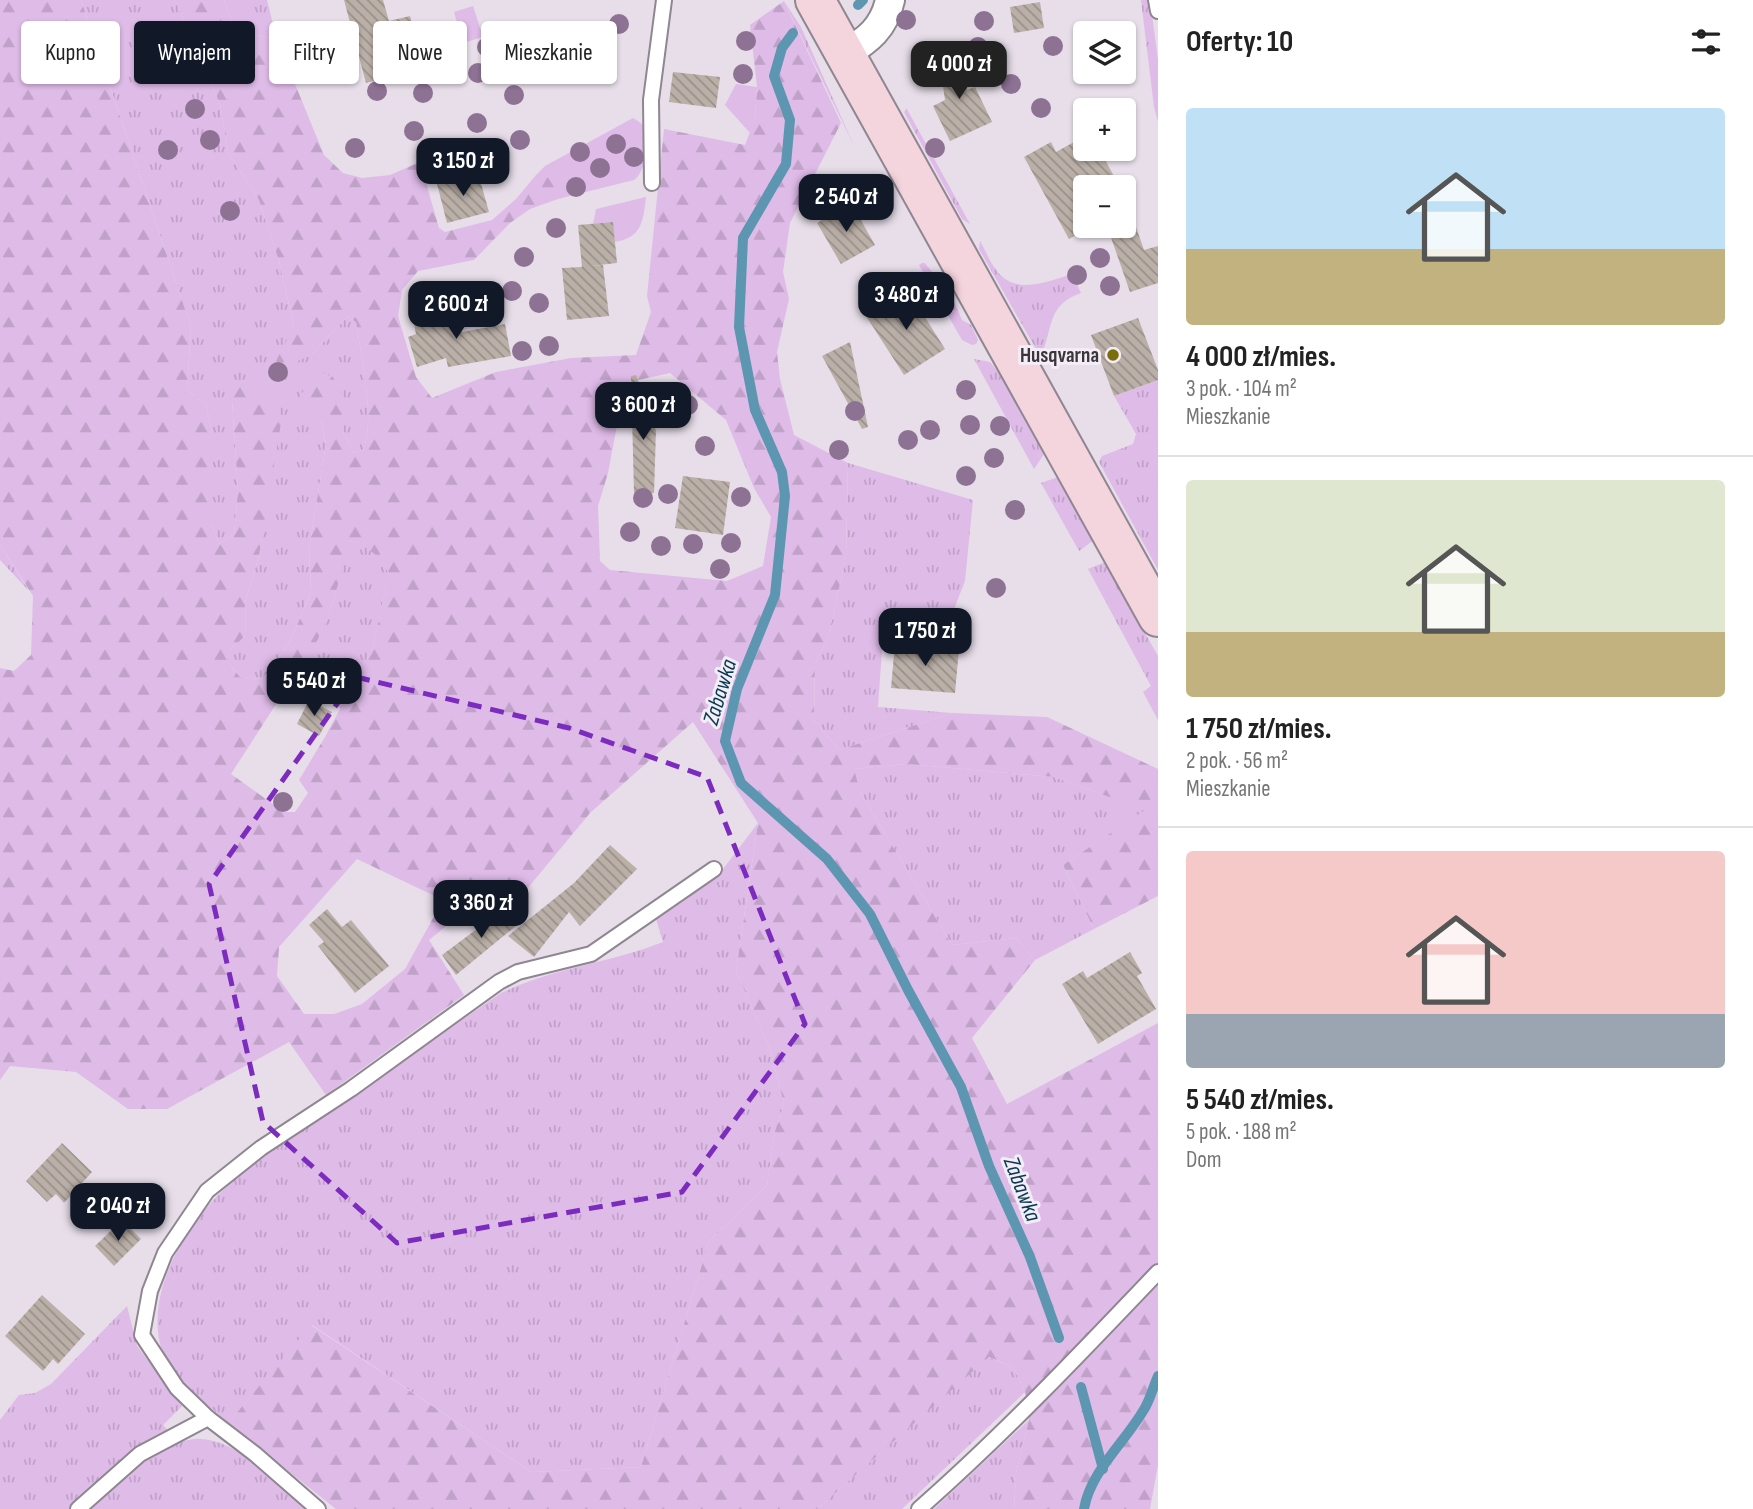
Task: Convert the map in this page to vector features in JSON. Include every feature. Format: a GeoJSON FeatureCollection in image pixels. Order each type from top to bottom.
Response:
{"type":"FeatureCollection","features":[{"type":"Feature","properties":{"kind":"main road"},"geometry":{"type":"LineString","coordinates":[[815,0],[1158,617]]}},
{"type":"Feature","properties":{"kind":"street"},"geometry":{"type":"LineString","coordinates":[[845,54],[866,41],[880,27],[890,0]]}},
{"type":"Feature","properties":{"kind":"lane"},"geometry":{"type":"LineString","coordinates":[[652,183],[651,100],[664,0]]}},
{"type":"Feature","properties":{"kind":"lane"},"geometry":{"type":"LineString","coordinates":[[1156,0],[1158,11]]}},
{"type":"Feature","properties":{"kind":"lane"},"geometry":{"type":"LineString","coordinates":[[318,1509],[255,1454],[208,1418],[177,1388],[142,1335],[150,1291],[165,1253],[207,1191],[261,1148],[351,1089],[499,982],[518,972],[591,954],[714,869]]}},
{"type":"Feature","properties":{"kind":"lane"},"geometry":{"type":"LineString","coordinates":[[919,1509],[1100,1333],[1158,1272]]}},
{"type":"Feature","properties":{"kind":"lane"},"geometry":{"type":"LineString","coordinates":[[78,1509],[140,1454],[208,1418]]}},
{"type":"Feature","properties":{"kind":"highlighted area"},"geometry":{"type":"Polygon","coordinates":[[[356,677],[569,728],[707,777],[805,1024],[682,1192],[397,1243],[263,1122],[209,884],[356,677]]]}},
{"type":"Feature","properties":{"kind":"green space"},"geometry":{"type":"Polygon","coordinates":[[[0,0],[81,0],[88,21],[21,21],[21,84],[109,84],[191,327],[187,390],[206,404],[212,433],[212,526],[219,544],[234,534],[238,491],[232,400],[246,377],[265,387],[282,417],[259,556],[245,603],[246,635],[230,650],[230,665],[240,677],[262,679],[290,642],[311,592],[309,549],[326,444],[321,421],[299,398],[316,370],[333,377],[348,408],[343,431],[353,453],[363,450],[367,437],[368,405],[356,322],[347,317],[312,354],[286,367],[276,361],[294,326],[279,261],[259,200],[228,152],[220,104],[211,84],[255,84],[255,34],[269,38],[269,84],[295,84],[324,155],[343,173],[362,178],[390,175],[420,162],[439,228],[445,232],[492,220],[516,199],[536,175],[546,175],[561,190],[558,199],[530,209],[510,223],[474,260],[418,271],[402,290],[398,316],[416,377],[432,398],[496,372],[571,358],[636,355],[651,312],[647,296],[664,129],[745,145],[755,119],[757,87],[750,25],[784,1],[841,123],[790,223],[783,272],[789,299],[777,352],[780,379],[794,435],[848,463],[846,557],[828,638],[815,664],[814,720],[839,750],[952,713],[1047,717],[1158,769],[1158,896],[1094,929],[1063,865],[1145,810],[1054,777],[906,764],[854,769],[860,792],[952,945],[1016,938],[1035,960],[972,1038],[1007,1104],[1158,1023],[1158,1465],[1150,1509],[1014,1509],[1016,1473],[1029,1420],[1025,1392],[1013,1367],[989,1357],[817,1509],[336,1509],[228,1423],[311,1325],[531,1472],[641,1467],[709,1241],[767,1185],[775,1131],[784,1104],[770,1049],[736,971],[758,823],[693,722],[590,813],[527,889],[502,909],[461,914],[429,940],[464,995],[326,1095],[289,1042],[167,1109],[128,1109],[76,1072],[10,1066],[0,1080],[0,668],[14,671],[31,655],[33,596],[0,545],[0,0]],[[670,373],[625,383],[608,473],[598,506],[600,561],[610,570],[727,581],[763,566],[771,517],[754,488],[726,420],[670,373]],[[350,541],[333,602],[318,639],[231,774],[284,812],[295,812],[308,793],[299,780],[373,647],[389,573],[378,557],[350,541]],[[357,859],[279,947],[277,976],[304,1014],[334,1014],[362,1004],[405,969],[443,900],[357,859]]]}},
{"type":"Feature","properties":{"kind":"green space"},"geometry":{"type":"Polygon","coordinates":[[[81,0],[174,0],[185,21],[134,21],[134,84],[211,84],[220,104],[228,152],[259,200],[279,261],[294,326],[312,354],[347,317],[356,322],[368,404],[367,437],[363,450],[353,453],[343,431],[321,421],[326,444],[309,549],[311,592],[290,642],[262,679],[240,677],[230,665],[230,650],[246,635],[245,603],[259,556],[268,495],[232,400],[238,491],[234,534],[219,544],[212,526],[212,433],[206,404],[187,390],[191,327],[109,84],[120,84],[120,21],[88,21],[81,0]]]}},
{"type":"Feature","properties":{"kind":"green space"},"geometry":{"type":"Polygon","coordinates":[[[174,0],[224,0],[232,21],[185,21],[174,0]]]}},
{"type":"Feature","properties":{"kind":"green space"},"geometry":{"type":"Polygon","coordinates":[[[224,0],[267,0],[272,21],[269,21],[269,38],[255,34],[255,21],[232,21],[224,0]]]}},
{"type":"Feature","properties":{"kind":"green space"},"geometry":{"type":"Polygon","coordinates":[[[1141,0],[1150,0],[1158,60],[1158,122],[1154,107],[1141,0]]]}},
{"type":"Feature","properties":{"kind":"green space"},"geometry":{"type":"Polygon","coordinates":[[[784,1],[801,27],[855,148],[784,1]]]}},
{"type":"Feature","properties":{"kind":"green space"},"geometry":{"type":"Polygon","coordinates":[[[473,6],[481,38],[467,42],[467,21],[457,21],[454,12],[473,6]]]}},
{"type":"Feature","properties":{"kind":"green space"},"geometry":{"type":"Polygon","coordinates":[[[736,84],[757,87],[755,119],[750,133],[725,105],[736,84]]]}},
{"type":"Feature","properties":{"kind":"green space"},"geometry":{"type":"Polygon","coordinates":[[[907,108],[970,224],[962,219],[904,112],[907,108]]]}},
{"type":"Feature","properties":{"kind":"green space"},"geometry":{"type":"Polygon","coordinates":[[[633,118],[643,126],[646,143],[644,164],[634,180],[558,199],[560,190],[546,175],[536,175],[545,166],[633,118]]]}},
{"type":"Feature","properties":{"kind":"green space"},"geometry":{"type":"Polygon","coordinates":[[[646,197],[640,227],[624,240],[615,242],[612,222],[593,224],[596,209],[646,197]]]}},
{"type":"Feature","properties":{"kind":"green space"},"geometry":{"type":"Polygon","coordinates":[[[980,241],[997,271],[1014,283],[1043,283],[1072,274],[1081,293],[1058,309],[1043,351],[1036,349],[979,249],[980,241]]]}},
{"type":"Feature","properties":{"kind":"green space"},"geometry":{"type":"Polygon","coordinates":[[[925,263],[952,297],[962,320],[971,325],[978,340],[976,344],[962,340],[919,265],[925,263]]]}},
{"type":"Feature","properties":{"kind":"green space"},"geometry":{"type":"Polygon","coordinates":[[[974,359],[990,362],[998,372],[1044,454],[1034,469],[974,359]]]}},
{"type":"Feature","properties":{"kind":"green space"},"geometry":{"type":"Polygon","coordinates":[[[1158,380],[1158,570],[1099,462],[1102,456],[1133,444],[1136,434],[1114,396],[1158,380]]]}},
{"type":"Feature","properties":{"kind":"green space"},"geometry":{"type":"Polygon","coordinates":[[[848,463],[973,500],[965,581],[954,609],[939,625],[884,621],[878,707],[952,713],[839,750],[814,720],[815,664],[828,638],[846,557],[848,463]]]}},
{"type":"Feature","properties":{"kind":"green space"},"geometry":{"type":"Polygon","coordinates":[[[1058,477],[1094,540],[1079,551],[1041,483],[1058,477]]]}},
{"type":"Feature","properties":{"kind":"green space"},"geometry":{"type":"Polygon","coordinates":[[[349,541],[364,545],[380,557],[389,574],[373,647],[341,708],[291,679],[318,638],[333,602],[349,541]]]}},
{"type":"Feature","properties":{"kind":"green space"},"geometry":{"type":"Polygon","coordinates":[[[0,545],[29,591],[0,560],[0,545]]]}},
{"type":"Feature","properties":{"kind":"green space"},"geometry":{"type":"Polygon","coordinates":[[[1105,562],[1158,656],[1158,720],[1143,692],[1151,686],[1088,569],[1105,562]]]}},
{"type":"Feature","properties":{"kind":"green space"},"geometry":{"type":"Polygon","coordinates":[[[906,764],[1054,777],[1146,810],[1063,865],[1094,929],[1035,960],[1016,938],[952,945],[860,792],[853,769],[906,764]]]}},
{"type":"Feature","properties":{"kind":"green space"},"geometry":{"type":"Polygon","coordinates":[[[758,823],[736,971],[770,1049],[784,1104],[775,1131],[767,1185],[709,1241],[641,1467],[531,1472],[312,1325],[228,1423],[188,1388],[164,1356],[158,1324],[159,1304],[171,1264],[180,1245],[217,1196],[264,1156],[501,993],[541,977],[663,942],[656,919],[684,901],[723,869],[758,823]]]}},
{"type":"Feature","properties":{"kind":"green space"},"geometry":{"type":"Polygon","coordinates":[[[127,1306],[137,1346],[182,1406],[163,1425],[179,1442],[201,1439],[229,1447],[258,1466],[306,1509],[0,1509],[0,1420],[19,1395],[35,1393],[51,1384],[127,1306]]]}},
{"type":"Feature","properties":{"kind":"green space"},"geometry":{"type":"Polygon","coordinates":[[[988,1357],[1013,1367],[1025,1392],[902,1509],[817,1509],[988,1357]]]}},
{"type":"Feature","properties":{"kind":"green space"},"geometry":{"type":"Polygon","coordinates":[[[1029,1420],[1016,1473],[1014,1509],[934,1509],[1029,1420]]]}},
{"type":"Feature","properties":{"kind":"building"},"geometry":{"type":"Polygon","coordinates":[[[344,0],[383,0],[389,21],[373,21],[373,81],[366,83],[359,57],[359,21],[350,21],[344,0]]]}},
{"type":"Feature","properties":{"kind":"building"},"geometry":{"type":"Polygon","coordinates":[[[1040,2],[1044,28],[1014,33],[1010,7],[1040,2]]]}},
{"type":"Feature","properties":{"kind":"building"},"geometry":{"type":"Polygon","coordinates":[[[410,16],[411,21],[389,21],[410,16]]]}},
{"type":"Feature","properties":{"kind":"building"},"geometry":{"type":"Polygon","coordinates":[[[962,56],[967,90],[975,87],[992,122],[950,141],[933,106],[945,100],[939,58],[962,56]]]}},
{"type":"Feature","properties":{"kind":"building"},"geometry":{"type":"Polygon","coordinates":[[[673,72],[720,77],[716,108],[669,102],[673,72]]]}},
{"type":"Feature","properties":{"kind":"building"},"geometry":{"type":"Polygon","coordinates":[[[1051,142],[1056,152],[1073,143],[1073,161],[1106,161],[1113,175],[1073,175],[1073,237],[1069,239],[1024,157],[1051,142]]]}},
{"type":"Feature","properties":{"kind":"building"},"geometry":{"type":"Polygon","coordinates":[[[478,173],[489,212],[447,223],[437,184],[478,173]]]}},
{"type":"Feature","properties":{"kind":"building"},"geometry":{"type":"Polygon","coordinates":[[[851,203],[875,245],[841,264],[817,223],[851,203]]]}},
{"type":"Feature","properties":{"kind":"building"},"geometry":{"type":"Polygon","coordinates":[[[613,222],[617,263],[590,266],[603,265],[609,316],[567,320],[562,268],[582,267],[578,225],[613,222]]]}},
{"type":"Feature","properties":{"kind":"building"},"geometry":{"type":"Polygon","coordinates":[[[1136,227],[1144,250],[1158,246],[1158,283],[1130,292],[1111,238],[1136,238],[1136,227]]]}},
{"type":"Feature","properties":{"kind":"building"},"geometry":{"type":"Polygon","coordinates":[[[908,290],[945,349],[904,375],[866,316],[908,290]]]}},
{"type":"Feature","properties":{"kind":"building"},"geometry":{"type":"Polygon","coordinates":[[[455,307],[462,332],[505,324],[511,356],[448,367],[446,358],[417,367],[408,337],[416,334],[413,319],[455,307]]]}},
{"type":"Feature","properties":{"kind":"building"},"geometry":{"type":"Polygon","coordinates":[[[1138,318],[1158,370],[1158,380],[1114,396],[1091,335],[1138,318]]]}},
{"type":"Feature","properties":{"kind":"building"},"geometry":{"type":"Polygon","coordinates":[[[850,342],[868,427],[862,429],[822,356],[850,342]]]}},
{"type":"Feature","properties":{"kind":"building"},"geometry":{"type":"Polygon","coordinates":[[[636,375],[656,431],[654,493],[634,493],[631,376],[636,375]]]}},
{"type":"Feature","properties":{"kind":"building"},"geometry":{"type":"Polygon","coordinates":[[[683,476],[730,482],[723,535],[675,528],[683,476]]]}},
{"type":"Feature","properties":{"kind":"building"},"geometry":{"type":"Polygon","coordinates":[[[895,644],[959,649],[955,693],[891,688],[895,644]]]}},
{"type":"Feature","properties":{"kind":"building"},"geometry":{"type":"Polygon","coordinates":[[[309,700],[332,712],[319,736],[297,724],[309,700]]]}},
{"type":"Feature","properties":{"kind":"building"},"geometry":{"type":"Polygon","coordinates":[[[610,845],[637,869],[580,926],[569,912],[534,957],[508,936],[574,883],[610,845]]]}},
{"type":"Feature","properties":{"kind":"building"},"geometry":{"type":"Polygon","coordinates":[[[509,905],[522,921],[456,975],[442,955],[509,905]]]}},
{"type":"Feature","properties":{"kind":"building"},"geometry":{"type":"Polygon","coordinates":[[[327,909],[342,927],[351,920],[389,966],[355,993],[318,946],[324,942],[309,925],[327,909]]]}},
{"type":"Feature","properties":{"kind":"building"},"geometry":{"type":"Polygon","coordinates":[[[1130,952],[1142,973],[1137,976],[1156,1009],[1098,1044],[1062,984],[1083,971],[1087,978],[1130,952]]]}},
{"type":"Feature","properties":{"kind":"building"},"geometry":{"type":"Polygon","coordinates":[[[62,1143],[92,1172],[64,1203],[56,1194],[47,1202],[26,1181],[62,1143]]]}},
{"type":"Feature","properties":{"kind":"building"},"geometry":{"type":"Polygon","coordinates":[[[122,1220],[141,1239],[114,1266],[95,1246],[122,1220]]]}},
{"type":"Feature","properties":{"kind":"building"},"geometry":{"type":"Polygon","coordinates":[[[42,1295],[85,1334],[58,1364],[53,1359],[43,1371],[5,1336],[42,1295]]]}},
{"type":"Feature","properties":{"kind":"waterway","name":"Zabawka"},"geometry":{"type":"LineString","coordinates":[[858,5],[863,0]]}},
{"type":"Feature","properties":{"kind":"waterway","name":"Zabawka"},"geometry":{"type":"LineString","coordinates":[[793,33],[782,48],[774,76],[790,120],[786,164],[743,238],[739,327],[755,410],[782,472],[785,496],[775,595],[737,689],[725,741],[741,783],[827,859],[870,914],[961,1087],[989,1166],[1030,1257],[1059,1338]]}},
{"type":"Feature","properties":{"kind":"waterway"},"geometry":{"type":"LineString","coordinates":[[1084,1509],[1093,1482],[1136,1423],[1158,1376]]}},
{"type":"Feature","properties":{"kind":"waterway","name":"Zabawka"},"geometry":{"type":"LineString","coordinates":[[1081,1387],[1103,1469]]}},
{"type":"Feature","properties":{"kind":"place","name":"Husqvarna"},"geometry":{"type":"Point","coordinates":[1113,355]}}]}
